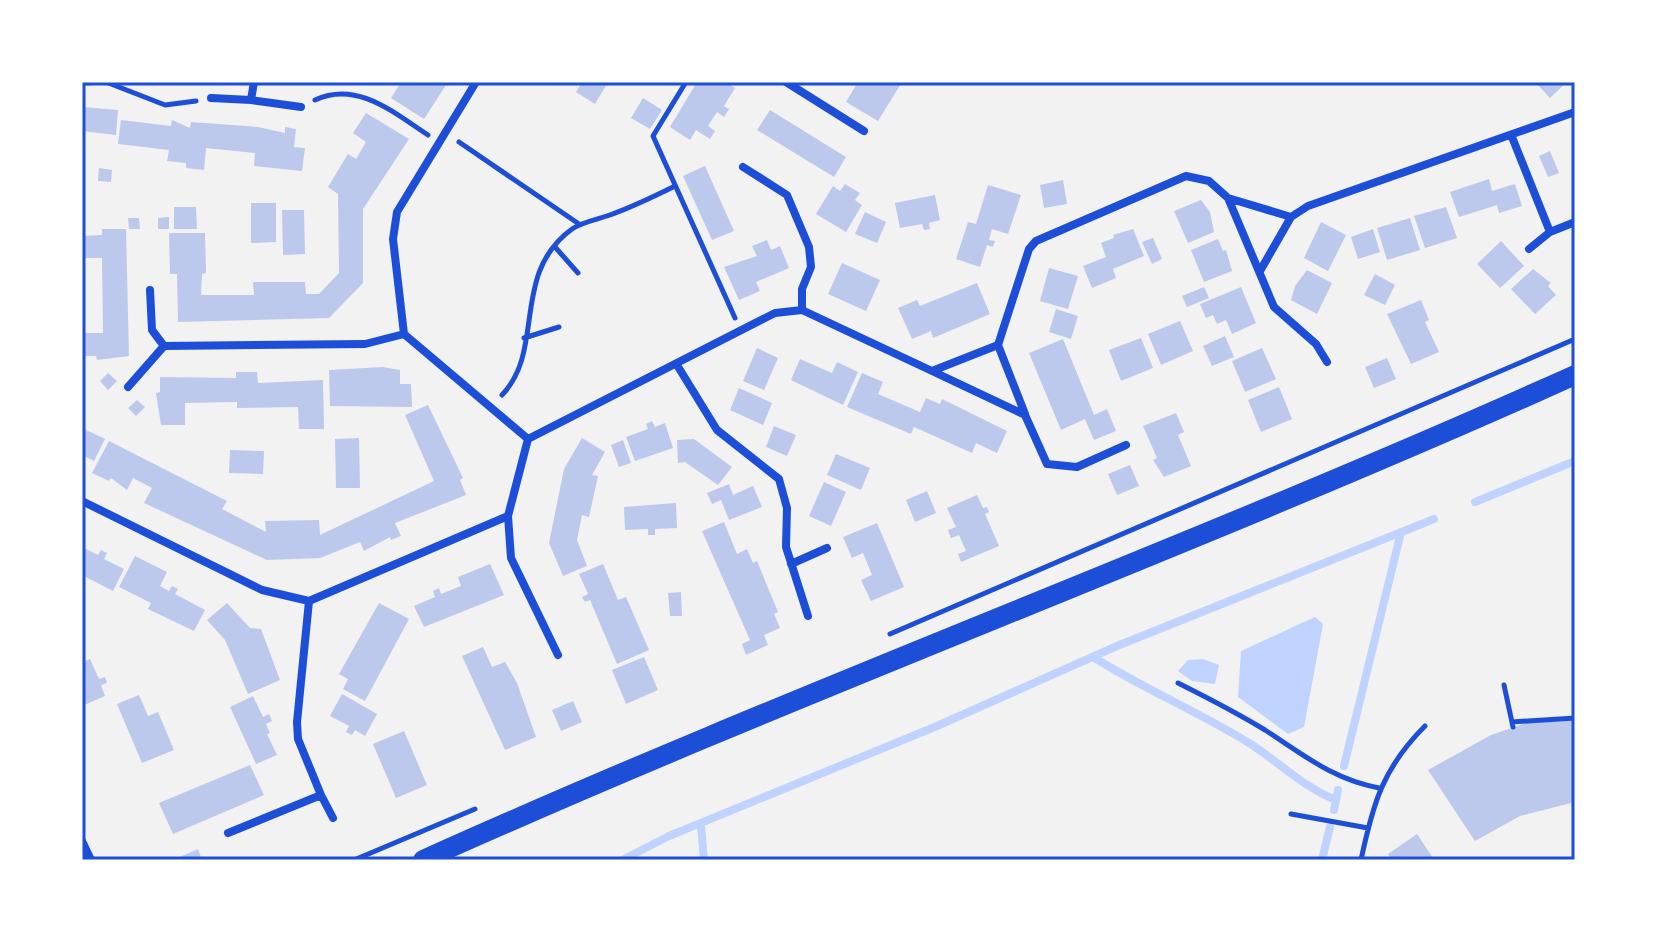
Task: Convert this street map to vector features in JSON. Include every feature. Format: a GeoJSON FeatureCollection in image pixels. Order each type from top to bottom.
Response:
{"type":"FeatureCollection","features":[{"type":"Feature","properties":{"kind":"main road"},"geometry":{"type":"LineString","coordinates":[[423,860],[865,670],[1315,489],[1575,375]]}},
{"type":"Feature","properties":{"kind":"street"},"geometry":{"type":"LineString","coordinates":[[251,100],[254,82]]}},
{"type":"Feature","properties":{"kind":"street"},"geometry":{"type":"LineString","coordinates":[[476,82],[397,212],[393,239],[404,334],[528,439]]}},
{"type":"Feature","properties":{"kind":"street"},"geometry":{"type":"LineString","coordinates":[[786,82],[864,131]]}},
{"type":"Feature","properties":{"kind":"street"},"geometry":{"type":"LineString","coordinates":[[211,98],[301,107]]}},
{"type":"Feature","properties":{"kind":"street"},"geometry":{"type":"LineString","coordinates":[[1260,271],[1291,217],[1308,206],[1512,137],[1575,112]]}},
{"type":"Feature","properties":{"kind":"street"},"geometry":{"type":"LineString","coordinates":[[1512,137],[1550,232]]}},
{"type":"Feature","properties":{"kind":"street"},"geometry":{"type":"LineString","coordinates":[[743,167],[787,195],[809,247],[811,267],[802,289],[802,310]]}},
{"type":"Feature","properties":{"kind":"street"},"geometry":{"type":"LineString","coordinates":[[1126,445],[1077,467],[1047,464],[998,345],[1029,249],[1045,235],[1186,176],[1209,181],[1228,198],[1274,307],[1316,344],[1327,362]]}},
{"type":"Feature","properties":{"kind":"street"},"geometry":{"type":"LineString","coordinates":[[1228,198],[1291,217]]}},
{"type":"Feature","properties":{"kind":"street"},"geometry":{"type":"LineString","coordinates":[[1529,249],[1550,232],[1575,222]]}},
{"type":"Feature","properties":{"kind":"street"},"geometry":{"type":"LineString","coordinates":[[150,290],[152,330],[164,346]]}},
{"type":"Feature","properties":{"kind":"street"},"geometry":{"type":"LineString","coordinates":[[558,655],[511,558],[508,516],[528,439],[677,365],[740,329],[775,313],[802,310],[1025,415]]}},
{"type":"Feature","properties":{"kind":"street"},"geometry":{"type":"LineString","coordinates":[[128,387],[164,346],[365,344],[404,334]]}},
{"type":"Feature","properties":{"kind":"street"},"geometry":{"type":"LineString","coordinates":[[932,371],[998,345]]}},
{"type":"Feature","properties":{"kind":"street"},"geometry":{"type":"LineString","coordinates":[[677,365],[717,430],[779,479],[786,492],[786,547],[808,616]]}},
{"type":"Feature","properties":{"kind":"street"},"geometry":{"type":"LineString","coordinates":[[82,501],[262,590],[309,601],[508,516]]}},
{"type":"Feature","properties":{"kind":"street"},"geometry":{"type":"LineString","coordinates":[[791,564],[827,548]]}},
{"type":"Feature","properties":{"kind":"street"},"geometry":{"type":"LineString","coordinates":[[309,601],[298,739],[333,818]]}},
{"type":"Feature","properties":{"kind":"street"},"geometry":{"type":"LineString","coordinates":[[228,833],[321,795]]}},
{"type":"Feature","properties":{"kind":"street"},"geometry":{"type":"LineString","coordinates":[[82,841],[91,860]]}},
{"type":"Feature","properties":{"kind":"path"},"geometry":{"type":"LineString","coordinates":[[82,83],[106,82],[165,105],[211,98]]}},
{"type":"Feature","properties":{"kind":"path"},"geometry":{"type":"LineString","coordinates":[[686,82],[653,136],[740,329]]}},
{"type":"Feature","properties":{"kind":"path"},"geometry":{"type":"LineString","coordinates":[[301,107],[326,95],[368,96],[439,142]]}},
{"type":"Feature","properties":{"kind":"path"},"geometry":{"type":"LineString","coordinates":[[445,133],[579,224]]}},
{"type":"Feature","properties":{"kind":"path"},"geometry":{"type":"LineString","coordinates":[[491,407],[520,373],[534,284],[555,247],[579,224],[675,186]]}},
{"type":"Feature","properties":{"kind":"path"},"geometry":{"type":"LineString","coordinates":[[555,247],[578,273]]}},
{"type":"Feature","properties":{"kind":"path"},"geometry":{"type":"LineString","coordinates":[[524,338],[559,327]]}},
{"type":"Feature","properties":{"kind":"path"},"geometry":{"type":"LineString","coordinates":[[884,636],[1575,339]]}},
{"type":"Feature","properties":{"kind":"path"},"geometry":{"type":"LineString","coordinates":[[1178,683],[1233,711],[1318,768],[1350,783],[1379,788]]}},
{"type":"Feature","properties":{"kind":"path"},"geometry":{"type":"LineString","coordinates":[[1504,685],[1512,724],[1575,718]]}},
{"type":"Feature","properties":{"kind":"path"},"geometry":{"type":"LineString","coordinates":[[1361,860],[1379,788],[1390,765],[1425,726]]}},
{"type":"Feature","properties":{"kind":"path"},"geometry":{"type":"LineString","coordinates":[[354,860],[487,803]]}},
{"type":"Feature","properties":{"kind":"path"},"geometry":{"type":"LineString","coordinates":[[1291,814],[1368,828]]}},
{"type":"Feature","properties":{"kind":"water"},"geometry":{"type":"Polygon","coordinates":[[[1315,617],[1323,624],[1304,727],[1288,734],[1238,697],[1241,651],[1315,617]]]}},
{"type":"Feature","properties":{"kind":"water"},"geometry":{"type":"Polygon","coordinates":[[[1203,659],[1219,665],[1215,684],[1192,681],[1178,671],[1188,660],[1203,659]]]}},
{"type":"Feature","properties":{"kind":"building"},"geometry":{"type":"Polygon","coordinates":[[[401,82],[448,82],[424,119],[391,98],[401,82]]]}},
{"type":"Feature","properties":{"kind":"building"},"geometry":{"type":"Polygon","coordinates":[[[582,82],[608,82],[595,104],[576,92],[582,82]]]}},
{"type":"Feature","properties":{"kind":"building"},"geometry":{"type":"Polygon","coordinates":[[[697,82],[726,82],[735,88],[724,106],[729,109],[724,117],[717,112],[708,126],[715,131],[710,139],[696,130],[690,140],[670,127],[697,82]]]}},
{"type":"Feature","properties":{"kind":"building"},"geometry":{"type":"Polygon","coordinates":[[[858,82],[902,82],[878,121],[846,102],[858,82]]]}},
{"type":"Feature","properties":{"kind":"building"},"geometry":{"type":"Polygon","coordinates":[[[1535,82],[1567,82],[1550,98],[1535,82]]]}},
{"type":"Feature","properties":{"kind":"building"},"geometry":{"type":"Polygon","coordinates":[[[643,98],[662,110],[650,129],[631,118],[643,98]]]}},
{"type":"Feature","properties":{"kind":"building"},"geometry":{"type":"Polygon","coordinates":[[[82,107],[118,110],[116,135],[82,131],[82,107]]]}},
{"type":"Feature","properties":{"kind":"building"},"geometry":{"type":"Polygon","coordinates":[[[770,110],[846,157],[834,177],[757,130],[770,110]]]}},
{"type":"Feature","properties":{"kind":"building"},"geometry":{"type":"Polygon","coordinates":[[[366,113],[409,139],[363,209],[363,283],[329,318],[178,322],[177,274],[170,274],[169,233],[205,233],[206,273],[202,274],[201,295],[254,295],[253,282],[305,282],[306,294],[319,294],[339,273],[338,194],[328,187],[348,154],[356,159],[366,142],[353,133],[366,113]]]}},
{"type":"Feature","properties":{"kind":"building"},"geometry":{"type":"Polygon","coordinates":[[[121,120],[171,126],[172,120],[190,128],[191,122],[258,127],[285,133],[285,127],[296,129],[294,147],[305,148],[302,171],[254,166],[255,153],[206,148],[204,170],[186,168],[186,163],[167,161],[169,150],[118,144],[121,120]]]}},
{"type":"Feature","properties":{"kind":"building"},"geometry":{"type":"Polygon","coordinates":[[[1550,151],[1559,173],[1548,177],[1539,156],[1550,151]]]}},
{"type":"Feature","properties":{"kind":"building"},"geometry":{"type":"Polygon","coordinates":[[[705,166],[734,231],[712,240],[683,176],[705,166]]]}},
{"type":"Feature","properties":{"kind":"building"},"geometry":{"type":"Polygon","coordinates":[[[99,168],[112,170],[111,182],[98,181],[99,168]]]}},
{"type":"Feature","properties":{"kind":"building"},"geometry":{"type":"Polygon","coordinates":[[[1489,179],[1492,191],[1515,184],[1522,206],[1499,213],[1497,205],[1459,217],[1450,192],[1489,179]]]}},
{"type":"Feature","properties":{"kind":"building"},"geometry":{"type":"Polygon","coordinates":[[[1063,180],[1067,204],[1044,208],[1040,185],[1063,180]]]}},
{"type":"Feature","properties":{"kind":"building"},"geometry":{"type":"Polygon","coordinates":[[[845,184],[860,193],[855,200],[862,205],[846,232],[816,214],[833,186],[840,191],[845,184]]]}},
{"type":"Feature","properties":{"kind":"building"},"geometry":{"type":"Polygon","coordinates":[[[988,185],[1021,195],[1008,234],[992,229],[989,240],[995,241],[993,247],[987,245],[980,267],[956,259],[968,222],[976,224],[988,185]]]}},
{"type":"Feature","properties":{"kind":"building"},"geometry":{"type":"Polygon","coordinates":[[[935,195],[940,220],[929,223],[930,229],[924,230],[922,224],[900,228],[895,203],[935,195]]]}},
{"type":"Feature","properties":{"kind":"building"},"geometry":{"type":"Polygon","coordinates":[[[1201,200],[1210,212],[1214,232],[1188,243],[1174,211],[1201,200]]]}},
{"type":"Feature","properties":{"kind":"building"},"geometry":{"type":"Polygon","coordinates":[[[251,203],[276,203],[276,242],[251,243],[251,203]]]}},
{"type":"Feature","properties":{"kind":"building"},"geometry":{"type":"Polygon","coordinates":[[[174,207],[196,207],[197,229],[174,229],[174,207]]]}},
{"type":"Feature","properties":{"kind":"building"},"geometry":{"type":"Polygon","coordinates":[[[1446,207],[1457,238],[1425,248],[1414,216],[1446,207]]]}},
{"type":"Feature","properties":{"kind":"building"},"geometry":{"type":"Polygon","coordinates":[[[282,210],[304,210],[305,254],[283,255],[282,210]]]}},
{"type":"Feature","properties":{"kind":"building"},"geometry":{"type":"Polygon","coordinates":[[[865,212],[886,222],[877,243],[855,234],[865,212]]]}},
{"type":"Feature","properties":{"kind":"building"},"geometry":{"type":"Polygon","coordinates":[[[169,217],[169,229],[158,229],[158,218],[169,217]]]}},
{"type":"Feature","properties":{"kind":"building"},"geometry":{"type":"Polygon","coordinates":[[[128,218],[139,218],[140,229],[129,229],[128,218]]]}},
{"type":"Feature","properties":{"kind":"building"},"geometry":{"type":"Polygon","coordinates":[[[1410,218],[1420,250],[1387,260],[1377,228],[1410,218]]]}},
{"type":"Feature","properties":{"kind":"building"},"geometry":{"type":"Polygon","coordinates":[[[1321,222],[1346,235],[1328,271],[1304,258],[1321,222]]]}},
{"type":"Feature","properties":{"kind":"building"},"geometry":{"type":"Polygon","coordinates":[[[102,229],[126,229],[129,356],[97,360],[96,356],[82,356],[82,333],[103,333],[102,258],[82,258],[82,236],[102,235],[102,229]]]}},
{"type":"Feature","properties":{"kind":"building"},"geometry":{"type":"Polygon","coordinates":[[[1133,229],[1144,256],[1113,269],[1116,278],[1092,288],[1083,266],[1106,257],[1101,243],[1114,238],[1113,235],[1133,229]]]}},
{"type":"Feature","properties":{"kind":"building"},"geometry":{"type":"Polygon","coordinates":[[[1373,229],[1380,252],[1358,259],[1351,237],[1373,229]]]}},
{"type":"Feature","properties":{"kind":"building"},"geometry":{"type":"Polygon","coordinates":[[[1153,238],[1162,259],[1152,264],[1142,242],[1153,238]]]}},
{"type":"Feature","properties":{"kind":"building"},"geometry":{"type":"Polygon","coordinates":[[[1218,239],[1223,251],[1226,250],[1232,271],[1204,282],[1191,250],[1218,239]]]}},
{"type":"Feature","properties":{"kind":"building"},"geometry":{"type":"Polygon","coordinates":[[[767,240],[771,250],[780,246],[789,268],[756,282],[760,291],[739,300],[724,267],[757,256],[752,246],[767,240]]]}},
{"type":"Feature","properties":{"kind":"building"},"geometry":{"type":"Polygon","coordinates":[[[1501,241],[1524,266],[1500,288],[1477,264],[1501,241]]]}},
{"type":"Feature","properties":{"kind":"building"},"geometry":{"type":"Polygon","coordinates":[[[842,263],[880,280],[866,311],[828,294],[842,263]]]}},
{"type":"Feature","properties":{"kind":"building"},"geometry":{"type":"Polygon","coordinates":[[[1049,268],[1078,276],[1068,309],[1040,301],[1049,268]]]}},
{"type":"Feature","properties":{"kind":"building"},"geometry":{"type":"Polygon","coordinates":[[[1533,269],[1551,283],[1548,286],[1556,295],[1535,314],[1511,289],[1533,269]]]}},
{"type":"Feature","properties":{"kind":"building"},"geometry":{"type":"Polygon","coordinates":[[[1307,270],[1332,283],[1317,314],[1291,300],[1295,286],[1307,270]]]}},
{"type":"Feature","properties":{"kind":"building"},"geometry":{"type":"Polygon","coordinates":[[[1375,274],[1395,285],[1385,305],[1364,295],[1375,274]]]}},
{"type":"Feature","properties":{"kind":"building"},"geometry":{"type":"Polygon","coordinates":[[[977,283],[990,314],[933,338],[931,331],[912,339],[898,308],[917,300],[920,306],[977,283]]]}},
{"type":"Feature","properties":{"kind":"building"},"geometry":{"type":"Polygon","coordinates":[[[1204,287],[1209,298],[1187,307],[1182,296],[1204,287]]]}},
{"type":"Feature","properties":{"kind":"building"},"geometry":{"type":"Polygon","coordinates":[[[1241,287],[1256,323],[1232,334],[1226,320],[1217,324],[1213,315],[1206,318],[1200,304],[1241,287]]]}},
{"type":"Feature","properties":{"kind":"building"},"geometry":{"type":"Polygon","coordinates":[[[1421,300],[1429,320],[1425,322],[1439,352],[1411,364],[1387,314],[1421,300]]]}},
{"type":"Feature","properties":{"kind":"building"},"geometry":{"type":"Polygon","coordinates":[[[1056,309],[1078,316],[1071,339],[1049,332],[1056,309]]]}},
{"type":"Feature","properties":{"kind":"building"},"geometry":{"type":"Polygon","coordinates":[[[1180,321],[1193,351],[1161,365],[1148,334],[1180,321]]]}},
{"type":"Feature","properties":{"kind":"building"},"geometry":{"type":"Polygon","coordinates":[[[1225,336],[1234,357],[1212,366],[1203,346],[1225,336]]]}},
{"type":"Feature","properties":{"kind":"building"},"geometry":{"type":"Polygon","coordinates":[[[1141,338],[1153,368],[1121,381],[1109,350],[1141,338]]]}},
{"type":"Feature","properties":{"kind":"building"},"geometry":{"type":"Polygon","coordinates":[[[1063,339],[1094,415],[1107,409],[1116,431],[1094,440],[1085,419],[1061,430],[1029,353],[1063,339]]]}},
{"type":"Feature","properties":{"kind":"building"},"geometry":{"type":"Polygon","coordinates":[[[757,348],[778,358],[764,390],[743,381],[757,348]]]}},
{"type":"Feature","properties":{"kind":"building"},"geometry":{"type":"Polygon","coordinates":[[[1262,348],[1276,379],[1245,392],[1232,361],[1262,348]]]}},
{"type":"Feature","properties":{"kind":"building"},"geometry":{"type":"Polygon","coordinates":[[[1387,358],[1396,379],[1374,388],[1365,367],[1387,358]]]}},
{"type":"Feature","properties":{"kind":"building"},"geometry":{"type":"Polygon","coordinates":[[[800,359],[832,373],[837,362],[858,372],[843,405],[791,380],[800,359]]]}},
{"type":"Feature","properties":{"kind":"building"},"geometry":{"type":"Polygon","coordinates":[[[383,367],[400,370],[400,384],[411,384],[412,407],[330,406],[329,370],[383,367]]]}},
{"type":"Feature","properties":{"kind":"building"},"geometry":{"type":"Polygon","coordinates":[[[236,372],[257,372],[258,383],[323,380],[324,429],[299,429],[298,407],[237,408],[237,402],[185,403],[185,425],[161,425],[156,393],[160,392],[160,377],[236,378],[236,372]]]}},
{"type":"Feature","properties":{"kind":"building"},"geometry":{"type":"Polygon","coordinates":[[[108,373],[117,381],[108,390],[100,381],[108,373]]]}},
{"type":"Feature","properties":{"kind":"building"},"geometry":{"type":"Polygon","coordinates":[[[862,373],[883,382],[878,394],[920,412],[926,398],[940,404],[942,399],[1007,431],[997,453],[976,443],[972,453],[914,427],[911,434],[847,407],[862,373]]]}},
{"type":"Feature","properties":{"kind":"building"},"geometry":{"type":"Polygon","coordinates":[[[1279,387],[1292,419],[1261,432],[1248,400],[1279,387]]]}},
{"type":"Feature","properties":{"kind":"building"},"geometry":{"type":"Polygon","coordinates":[[[739,388],[772,403],[763,425],[730,410],[739,388]]]}},
{"type":"Feature","properties":{"kind":"building"},"geometry":{"type":"Polygon","coordinates":[[[137,400],[145,407],[136,416],[128,408],[137,400]]]}},
{"type":"Feature","properties":{"kind":"building"},"geometry":{"type":"Polygon","coordinates":[[[428,405],[463,478],[460,480],[466,495],[395,523],[401,536],[391,540],[390,537],[364,551],[360,542],[320,558],[267,560],[144,503],[152,488],[133,478],[127,490],[111,478],[109,481],[92,473],[109,441],[227,501],[222,509],[266,532],[265,521],[319,520],[320,535],[434,481],[405,415],[428,405]]]}},
{"type":"Feature","properties":{"kind":"building"},"geometry":{"type":"Polygon","coordinates":[[[1176,413],[1184,432],[1178,435],[1191,466],[1164,477],[1153,460],[1157,458],[1143,426],[1176,413]]]}},
{"type":"Feature","properties":{"kind":"building"},"geometry":{"type":"Polygon","coordinates":[[[652,421],[655,427],[665,423],[673,448],[635,461],[626,437],[648,429],[646,424],[652,421]]]}},
{"type":"Feature","properties":{"kind":"building"},"geometry":{"type":"Polygon","coordinates":[[[774,426],[796,435],[787,456],[766,447],[774,426]]]}},
{"type":"Feature","properties":{"kind":"building"},"geometry":{"type":"Polygon","coordinates":[[[82,428],[105,439],[94,461],[82,455],[82,428]]]}},
{"type":"Feature","properties":{"kind":"building"},"geometry":{"type":"Polygon","coordinates":[[[359,438],[360,488],[336,488],[335,439],[359,438]]]}},
{"type":"Feature","properties":{"kind":"building"},"geometry":{"type":"Polygon","coordinates":[[[582,438],[605,452],[592,475],[598,476],[589,517],[582,515],[577,540],[587,566],[563,576],[549,543],[564,469],[582,438]]]}},
{"type":"Feature","properties":{"kind":"building"},"geometry":{"type":"Polygon","coordinates":[[[694,439],[732,467],[718,485],[685,462],[678,463],[677,440],[694,439]]]}},
{"type":"Feature","properties":{"kind":"building"},"geometry":{"type":"Polygon","coordinates":[[[623,440],[631,463],[619,467],[611,445],[623,440]]]}},
{"type":"Feature","properties":{"kind":"building"},"geometry":{"type":"Polygon","coordinates":[[[230,450],[264,451],[263,474],[229,473],[230,450]]]}},
{"type":"Feature","properties":{"kind":"building"},"geometry":{"type":"Polygon","coordinates":[[[836,454],[870,468],[861,490],[827,475],[836,454]]]}},
{"type":"Feature","properties":{"kind":"building"},"geometry":{"type":"Polygon","coordinates":[[[1130,465],[1139,486],[1117,495],[1108,474],[1130,465]]]}},
{"type":"Feature","properties":{"kind":"building"},"geometry":{"type":"Polygon","coordinates":[[[824,482],[846,492],[831,526],[809,516],[824,482]]]}},
{"type":"Feature","properties":{"kind":"building"},"geometry":{"type":"Polygon","coordinates":[[[729,484],[733,495],[753,486],[762,507],[729,520],[721,500],[712,504],[707,493],[729,484]]]}},
{"type":"Feature","properties":{"kind":"building"},"geometry":{"type":"Polygon","coordinates":[[[927,491],[936,513],[915,522],[906,500],[927,491]]]}},
{"type":"Feature","properties":{"kind":"building"},"geometry":{"type":"Polygon","coordinates":[[[977,495],[983,508],[987,507],[989,512],[985,514],[999,546],[961,562],[958,554],[966,551],[959,535],[951,538],[948,530],[956,527],[947,508],[977,495]]]}},
{"type":"Feature","properties":{"kind":"building"},"geometry":{"type":"Polygon","coordinates":[[[676,503],[677,528],[655,529],[655,535],[648,535],[648,529],[625,530],[624,507],[676,503]]]}},
{"type":"Feature","properties":{"kind":"building"},"geometry":{"type":"Polygon","coordinates":[[[724,522],[737,554],[747,549],[753,563],[757,561],[778,612],[774,614],[780,628],[764,635],[768,645],[746,655],[742,644],[750,640],[702,531],[724,522]]]}},
{"type":"Feature","properties":{"kind":"building"},"geometry":{"type":"Polygon","coordinates":[[[877,523],[904,587],[871,601],[861,580],[872,575],[863,553],[852,558],[843,537],[877,523]]]}},
{"type":"Feature","properties":{"kind":"building"},"geometry":{"type":"Polygon","coordinates":[[[82,547],[98,555],[101,550],[107,553],[104,559],[124,569],[113,591],[82,575],[82,547]]]}},
{"type":"Feature","properties":{"kind":"building"},"geometry":{"type":"Polygon","coordinates":[[[135,556],[167,572],[160,586],[169,591],[172,586],[178,589],[175,594],[205,610],[194,631],[148,609],[151,603],[119,587],[135,556]]]}},
{"type":"Feature","properties":{"kind":"building"},"geometry":{"type":"Polygon","coordinates":[[[490,564],[504,595],[424,627],[414,606],[435,597],[433,591],[439,588],[441,594],[461,586],[458,577],[490,564]]]}},
{"type":"Feature","properties":{"kind":"building"},"geometry":{"type":"Polygon","coordinates":[[[603,564],[618,600],[626,597],[649,650],[617,664],[590,600],[585,602],[582,597],[588,594],[579,574],[603,564]]]}},
{"type":"Feature","properties":{"kind":"building"},"geometry":{"type":"Polygon","coordinates":[[[681,592],[682,616],[670,616],[668,593],[681,592]]]}},
{"type":"Feature","properties":{"kind":"building"},"geometry":{"type":"Polygon","coordinates":[[[227,603],[250,628],[261,629],[280,680],[248,694],[225,640],[207,620],[227,603]]]}},
{"type":"Feature","properties":{"kind":"building"},"geometry":{"type":"Polygon","coordinates":[[[379,603],[409,619],[365,701],[343,689],[348,679],[339,674],[379,603]]]}},
{"type":"Feature","properties":{"kind":"building"},"geometry":{"type":"Polygon","coordinates":[[[483,647],[492,667],[505,662],[517,683],[536,737],[505,750],[462,656],[483,647]]]}},
{"type":"Feature","properties":{"kind":"building"},"geometry":{"type":"Polygon","coordinates":[[[644,657],[658,690],[626,704],[612,670],[644,657]]]}},
{"type":"Feature","properties":{"kind":"building"},"geometry":{"type":"Polygon","coordinates":[[[90,659],[99,679],[105,677],[107,683],[101,685],[105,696],[82,706],[82,662],[90,659]]]}},
{"type":"Feature","properties":{"kind":"building"},"geometry":{"type":"Polygon","coordinates":[[[342,694],[377,714],[365,736],[355,730],[352,735],[346,732],[349,726],[330,716],[342,694]]]}},
{"type":"Feature","properties":{"kind":"building"},"geometry":{"type":"Polygon","coordinates":[[[139,695],[148,716],[158,712],[174,750],[142,763],[117,704],[139,695]]]}},
{"type":"Feature","properties":{"kind":"building"},"geometry":{"type":"Polygon","coordinates":[[[253,696],[263,717],[269,714],[272,721],[266,724],[270,733],[267,734],[277,755],[256,764],[230,707],[253,696]]]}},
{"type":"Feature","properties":{"kind":"building"},"geometry":{"type":"Polygon","coordinates":[[[573,701],[582,722],[561,731],[552,710],[573,701]]]}},
{"type":"Feature","properties":{"kind":"building"},"geometry":{"type":"Polygon","coordinates":[[[1575,718],[1575,802],[1520,816],[1475,841],[1428,770],[1491,735],[1526,723],[1575,718]]]}},
{"type":"Feature","properties":{"kind":"building"},"geometry":{"type":"Polygon","coordinates":[[[404,731],[427,785],[396,798],[373,744],[404,731]]]}},
{"type":"Feature","properties":{"kind":"building"},"geometry":{"type":"Polygon","coordinates":[[[250,765],[264,795],[173,834],[159,803],[250,765]]]}},
{"type":"Feature","properties":{"kind":"building"},"geometry":{"type":"Polygon","coordinates":[[[1417,834],[1433,858],[1392,860],[1388,854],[1417,834]]]}},
{"type":"Feature","properties":{"kind":"building"},"geometry":{"type":"Polygon","coordinates":[[[198,849],[202,860],[173,860],[198,849]]]}},
{"type":"Feature","properties":{"kind":"waterway"},"geometry":{"type":"LineString","coordinates":[[1475,502],[1575,461]]}},
{"type":"Feature","properties":{"kind":"waterway"},"geometry":{"type":"LineString","coordinates":[[622,860],[669,836],[937,726],[1117,646],[1434,519]]}},
{"type":"Feature","properties":{"kind":"waterway"},"geometry":{"type":"LineString","coordinates":[[1344,766],[1401,532]]}},
{"type":"Feature","properties":{"kind":"waterway"},"geometry":{"type":"LineString","coordinates":[[1093,657],[1230,732],[1291,774],[1336,800]]}},
{"type":"Feature","properties":{"kind":"waterway"},"geometry":{"type":"LineString","coordinates":[[1334,810],[1338,790]]}},
{"type":"Feature","properties":{"kind":"waterway"},"geometry":{"type":"LineString","coordinates":[[701,826],[704,860]]}},
{"type":"Feature","properties":{"kind":"waterway"},"geometry":{"type":"LineString","coordinates":[[1322,860],[1330,827]]}}]}
